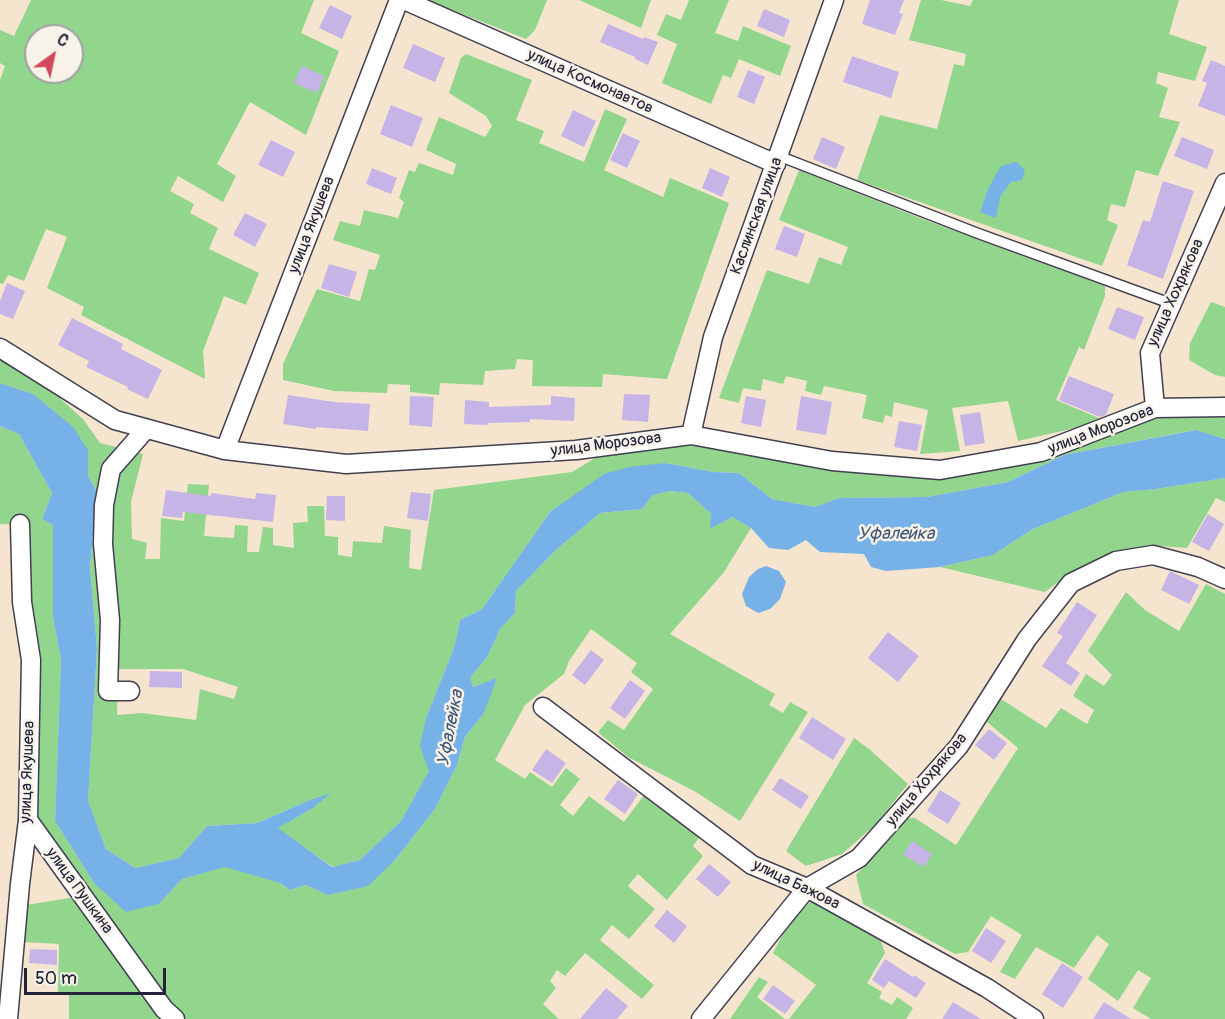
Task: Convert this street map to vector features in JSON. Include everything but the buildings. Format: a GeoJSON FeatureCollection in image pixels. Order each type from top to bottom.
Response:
{"type":"FeatureCollection","features":[{"type":"Feature","properties":{"kind":"street","name":"улица Якушева"},"geometry":{"type":"LineString","coordinates":[[225,450],[399,0]]}},
{"type":"Feature","properties":{"kind":"street","name":"улица Космонавтов"},"geometry":{"type":"LineString","coordinates":[[404,0],[778,160]]}},
{"type":"Feature","properties":{"kind":"street","name":"Каслинская улица"},"geometry":{"type":"LineString","coordinates":[[691,435],[713,338],[834,0]]}},
{"type":"Feature","properties":{"kind":"street","name":"улица Хохрякова"},"geometry":{"type":"LineString","coordinates":[[1155,408],[1150,353],[1225,183]]}},
{"type":"Feature","properties":{"kind":"street","name":"улица Морозова"},"geometry":{"type":"LineString","coordinates":[[0,348],[116,420],[225,450],[346,464],[576,450],[691,435],[832,461],[940,470],[1041,452],[1155,408],[1225,407]]}},
{"type":"Feature","properties":{"kind":"street"},"geometry":{"type":"LineString","coordinates":[[130,691],[108,691],[110,620],[104,544],[104,505],[111,469],[146,429]]}},
{"type":"Feature","properties":{"kind":"street","name":"улица Якушева"},"geometry":{"type":"LineString","coordinates":[[8,1019],[28,820],[31,660],[22,602],[20,524]]}},
{"type":"Feature","properties":{"kind":"street","name":"улица Хохрякова"},"geometry":{"type":"LineString","coordinates":[[701,1019],[807,888],[859,858],[959,746],[1027,639],[1071,584],[1116,561],[1153,555],[1198,567],[1225,579]]}},
{"type":"Feature","properties":{"kind":"street","name":"улица Бажова"},"geometry":{"type":"LineString","coordinates":[[543,707],[752,865],[807,888],[987,988],[1034,1019]]}},
{"type":"Feature","properties":{"kind":"street","name":"улица Пушкина"},"geometry":{"type":"LineString","coordinates":[[28,820],[164,1009],[175,1019]]}},
{"type":"Feature","properties":{"kind":"lane"},"geometry":{"type":"LineString","coordinates":[[778,160],[1172,304]]}},
{"type":"Feature","properties":{"kind":"green space"},"geometry":{"type":"Polygon","coordinates":[[[31,0],[314,0],[301,33],[339,51],[306,135],[250,102],[217,164],[236,176],[223,202],[178,176],[170,191],[194,204],[190,213],[218,228],[209,249],[259,273],[246,305],[224,296],[203,351],[205,379],[81,315],[84,307],[47,288],[67,237],[46,229],[24,281],[8,275],[3,284],[0,283],[0,80],[5,66],[0,63],[0,30],[14,36],[31,0]]]}},
{"type":"Feature","properties":{"kind":"green space"},"geometry":{"type":"Polygon","coordinates":[[[427,0],[547,0],[535,30],[526,39],[427,0]]]}},
{"type":"Feature","properties":{"kind":"green space"},"geometry":{"type":"Polygon","coordinates":[[[579,0],[651,0],[641,28],[579,0]]]}},
{"type":"Feature","properties":{"kind":"green space"},"geometry":{"type":"Polygon","coordinates":[[[689,0],[729,0],[715,33],[738,41],[743,26],[791,46],[780,76],[739,59],[731,78],[723,75],[711,104],[662,83],[677,44],[657,35],[666,14],[681,20],[689,0]]]}},
{"type":"Feature","properties":{"kind":"green space"},"geometry":{"type":"Polygon","coordinates":[[[921,0],[941,0],[970,6],[973,0],[1179,0],[1169,34],[1207,47],[1195,81],[1158,72],[1156,83],[1168,88],[1159,117],[1180,122],[1158,176],[1136,170],[1125,207],[1111,204],[1107,220],[1118,225],[1102,266],[857,180],[880,115],[937,129],[954,64],[964,66],[966,54],[909,40],[921,0]]]}},
{"type":"Feature","properties":{"kind":"green space"},"geometry":{"type":"Polygon","coordinates":[[[466,54],[532,80],[516,120],[544,131],[539,143],[584,162],[605,109],[627,119],[604,170],[663,197],[670,178],[729,203],[667,379],[603,374],[602,387],[532,386],[533,360],[517,359],[515,369],[485,371],[483,385],[440,383],[439,395],[410,392],[410,385],[388,384],[387,393],[334,391],[283,380],[283,364],[317,289],[360,301],[369,269],[375,270],[380,255],[333,240],[340,221],[360,226],[364,210],[398,218],[404,202],[399,198],[409,170],[415,172],[419,163],[453,175],[456,164],[426,150],[439,117],[485,137],[492,126],[486,116],[449,93],[461,58],[466,54]]]}},
{"type":"Feature","properties":{"kind":"green space"},"geometry":{"type":"Polygon","coordinates":[[[799,170],[920,218],[1105,286],[1105,296],[1084,350],[1079,347],[1056,400],[1106,421],[1018,441],[1008,401],[952,408],[960,451],[920,454],[928,410],[894,402],[892,417],[885,415],[883,423],[862,418],[867,395],[824,386],[821,395],[805,391],[807,381],[786,376],[783,384],[763,379],[761,391],[743,388],[739,403],[719,398],[767,270],[809,284],[819,257],[841,265],[848,247],[779,220],[799,170]]]}},
{"type":"Feature","properties":{"kind":"green space"},"geometry":{"type":"Polygon","coordinates":[[[1211,302],[1225,307],[1225,377],[1215,375],[1189,360],[1190,343],[1211,302]]]}},
{"type":"Feature","properties":{"kind":"green space"},"geometry":{"type":"Polygon","coordinates":[[[0,359],[46,386],[83,419],[100,443],[143,454],[131,502],[132,539],[147,543],[145,559],[160,559],[161,518],[184,521],[188,484],[209,485],[204,536],[234,538],[235,525],[248,526],[247,552],[259,552],[263,527],[273,528],[273,545],[294,548],[293,523],[308,522],[307,506],[324,506],[325,536],[338,537],[338,555],[352,557],[353,541],[382,543],[384,526],[411,530],[409,568],[421,570],[434,490],[572,472],[595,458],[690,441],[939,476],[1159,413],[1225,416],[1225,439],[1195,430],[1064,455],[1008,482],[927,497],[839,498],[815,507],[772,499],[739,473],[713,472],[666,463],[550,512],[482,609],[460,620],[454,648],[426,718],[430,771],[401,821],[360,860],[333,867],[277,828],[313,808],[310,800],[257,823],[207,826],[179,858],[135,868],[106,849],[88,801],[97,649],[90,567],[97,492],[88,476],[88,450],[33,394],[0,383],[0,359]],[[118,669],[117,715],[142,713],[196,720],[200,689],[234,699],[238,687],[183,669],[118,669]]]}},
{"type":"Feature","properties":{"kind":"green space"},"geometry":{"type":"Polygon","coordinates":[[[0,426],[19,434],[52,493],[42,519],[53,525],[53,618],[61,660],[55,821],[94,883],[159,904],[182,879],[225,866],[280,883],[290,890],[306,885],[328,895],[368,885],[395,860],[435,809],[457,765],[465,737],[484,713],[496,679],[472,687],[470,678],[488,656],[500,629],[515,613],[516,591],[556,550],[600,513],[642,509],[653,495],[670,491],[688,493],[711,514],[711,528],[732,517],[751,528],[724,572],[670,634],[775,694],[769,705],[783,713],[790,702],[808,712],[740,821],[696,792],[628,757],[598,732],[608,720],[624,730],[653,689],[631,672],[637,663],[591,629],[569,661],[564,674],[525,705],[495,760],[525,779],[530,772],[552,787],[566,768],[580,779],[560,805],[573,816],[589,796],[624,822],[645,794],[701,835],[693,846],[703,856],[667,900],[638,874],[628,886],[655,909],[629,939],[612,925],[600,940],[654,985],[642,999],[585,953],[565,976],[557,970],[550,981],[556,988],[543,1004],[559,1019],[185,1019],[167,1002],[35,818],[30,525],[0,524],[0,426]]]}},
{"type":"Feature","properties":{"kind":"green space"},"geometry":{"type":"Polygon","coordinates":[[[1225,478],[1225,502],[1216,498],[1187,548],[1160,546],[1107,555],[1073,571],[1045,592],[940,567],[993,555],[1031,530],[1123,492],[1225,478]]]}},
{"type":"Feature","properties":{"kind":"green space"},"geometry":{"type":"Polygon","coordinates":[[[1206,584],[1225,594],[1225,1019],[1151,1019],[1133,1008],[1151,978],[1138,970],[1118,1001],[1088,979],[1109,944],[1097,935],[1074,968],[1036,947],[1015,979],[1000,972],[1022,935],[991,916],[968,952],[955,954],[863,904],[856,875],[907,818],[915,818],[956,845],[1018,748],[987,722],[1001,699],[1046,728],[1061,708],[1087,724],[1094,710],[1073,696],[1086,674],[1104,686],[1112,675],[1088,651],[1126,592],[1145,610],[1179,631],[1206,584]]]}},
{"type":"Feature","properties":{"kind":"green space"},"geometry":{"type":"Polygon","coordinates":[[[854,738],[908,784],[876,824],[842,854],[806,866],[786,851],[854,738]]]}},
{"type":"Feature","properties":{"kind":"green space"},"geometry":{"type":"Polygon","coordinates":[[[76,897],[167,1019],[69,1019],[69,994],[58,994],[59,944],[23,942],[26,905],[76,897]]]}},
{"type":"Feature","properties":{"kind":"green space"},"geometry":{"type":"Polygon","coordinates":[[[811,901],[881,941],[885,953],[867,983],[882,992],[879,998],[892,1005],[897,997],[913,1008],[906,1019],[789,1019],[816,985],[773,953],[788,924],[811,901]]]}},
{"type":"Feature","properties":{"kind":"green space"},"geometry":{"type":"Polygon","coordinates":[[[759,977],[768,982],[757,997],[785,1019],[730,1019],[759,977]]]}},
{"type":"Feature","properties":{"kind":"water"},"geometry":{"type":"Polygon","coordinates":[[[1016,162],[1025,170],[1022,180],[1011,182],[1000,197],[996,218],[980,212],[989,187],[1001,166],[1016,162]]]}},
{"type":"Feature","properties":{"kind":"water","name":"Уфалейка"},"geometry":{"type":"Polygon","coordinates":[[[0,383],[33,394],[73,427],[88,450],[88,476],[97,492],[90,567],[97,649],[88,801],[106,849],[135,868],[179,858],[207,826],[257,823],[331,793],[313,808],[278,828],[332,867],[360,860],[401,821],[429,771],[420,746],[426,718],[454,648],[460,620],[482,609],[550,512],[604,474],[629,467],[666,463],[713,472],[739,473],[772,499],[815,507],[839,498],[927,497],[1008,482],[1064,455],[1196,430],[1225,439],[1225,478],[1123,492],[1031,530],[993,555],[940,567],[886,571],[871,567],[864,554],[820,552],[806,540],[788,550],[769,548],[751,528],[732,517],[710,529],[711,514],[688,493],[670,491],[653,495],[642,509],[600,513],[556,550],[516,591],[515,613],[500,629],[488,656],[470,678],[473,687],[497,678],[484,713],[465,737],[457,765],[435,809],[395,860],[368,886],[328,895],[306,885],[290,890],[280,883],[225,867],[182,879],[159,904],[126,912],[94,883],[55,821],[61,660],[53,618],[53,525],[42,519],[52,493],[19,434],[0,426],[0,383]]]}},
{"type":"Feature","properties":{"kind":"water"},"geometry":{"type":"Polygon","coordinates":[[[766,566],[779,571],[786,582],[780,599],[770,609],[758,613],[746,606],[742,594],[749,577],[758,569],[766,566]]]}}]}
